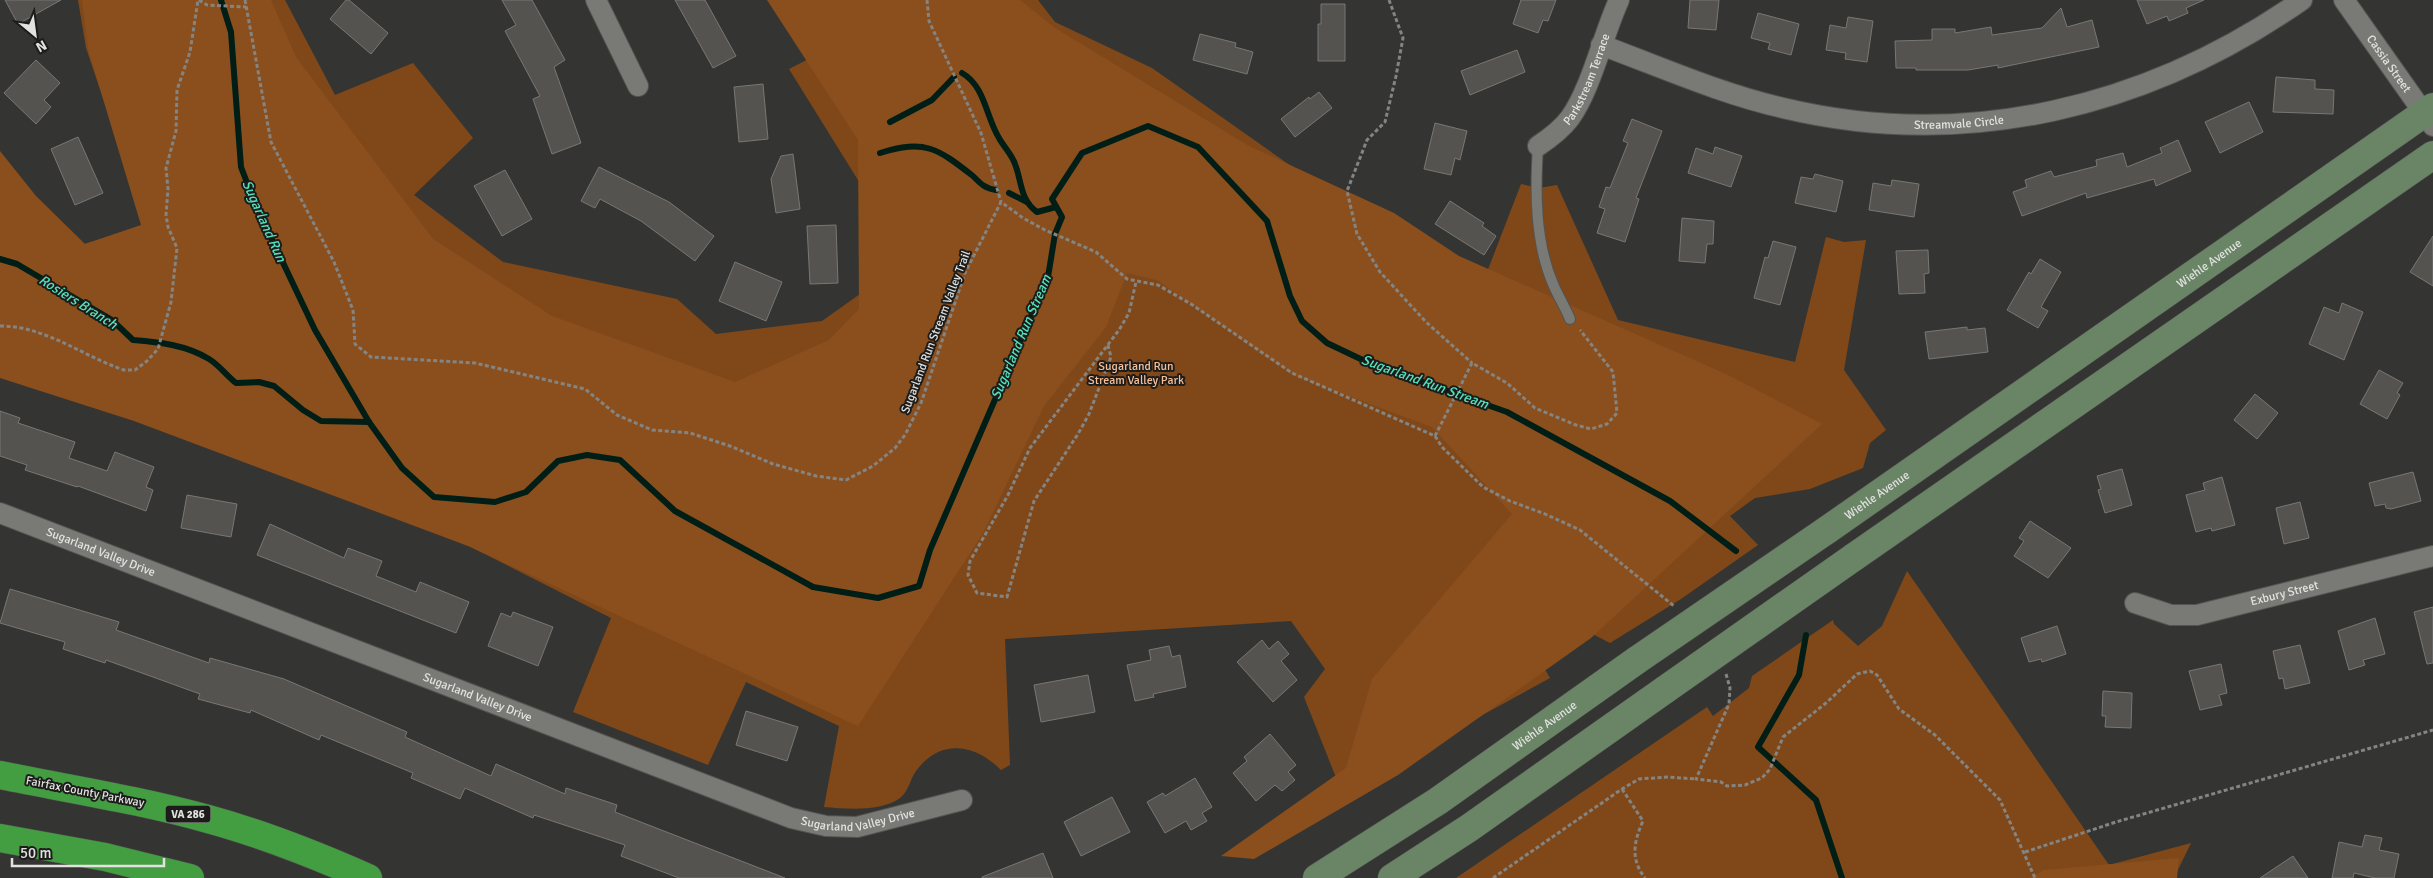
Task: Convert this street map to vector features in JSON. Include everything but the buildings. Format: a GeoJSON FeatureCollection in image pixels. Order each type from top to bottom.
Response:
{"type":"FeatureCollection","features":[{"type":"Feature","properties":{"kind":"highway","name":"Fairfax County Parkway"},"geometry":{"type":"LineString","coordinates":[[0,775],[130,800],[208,819],[280,842],[368,878]]}},
{"type":"Feature","properties":{"kind":"highway"},"geometry":{"type":"LineString","coordinates":[[0,838],[105,857],[190,878]]}},
{"type":"Feature","properties":{"kind":"main road","name":"Wiehle Avenue"},"geometry":{"type":"LineString","coordinates":[[1317,878],[1438,801],[1637,660],[2430,115]]}},
{"type":"Feature","properties":{"kind":"main road"},"geometry":{"type":"LineString","coordinates":[[1392,878],[1477,822],[1854,557],[2433,155]]}},
{"type":"Feature","properties":{"kind":"street"},"geometry":{"type":"LineString","coordinates":[[596,0],[638,86]]}},
{"type":"Feature","properties":{"kind":"street","name":"Parkstream Terrace"},"geometry":{"type":"LineString","coordinates":[[1538,146],[1556,134],[1570,118],[1580,100],[1619,0]]}},
{"type":"Feature","properties":{"kind":"street","name":"Streamvale Circle"},"geometry":{"type":"LineString","coordinates":[[1601,45],[1746,99],[1784,109],[1870,123],[1925,125],[1967,123],[2029,116],[2085,104],[2141,87],[2197,63],[2242,40],[2302,0]]}},
{"type":"Feature","properties":{"kind":"street","name":"Cassia Street"},"geometry":{"type":"LineString","coordinates":[[2344,0],[2430,115]]}},
{"type":"Feature","properties":{"kind":"street","name":"Sugarland Valley Drive"},"geometry":{"type":"LineString","coordinates":[[0,513],[791,818],[826,826],[857,827],[962,800]]}},
{"type":"Feature","properties":{"kind":"street","name":"Exbury Street"},"geometry":{"type":"LineString","coordinates":[[2135,603],[2170,614],[2197,615],[2433,556]]}},
{"type":"Feature","properties":{"kind":"lane"},"geometry":{"type":"LineString","coordinates":[[1538,146],[1535,192],[1542,242],[1552,283],[1570,319]]}},
{"type":"Feature","properties":{"kind":"path"},"geometry":{"type":"LineString","coordinates":[[0,326],[19,326],[62,341],[124,370],[135,370],[158,350],[171,302],[177,248],[168,227],[166,215],[168,189],[166,168],[176,131],[177,90],[180,78],[188,65],[199,0],[207,5],[246,7]]}},
{"type":"Feature","properties":{"kind":"path","name":"Sugarland Run Stream Valley Trail"},"geometry":{"type":"LineString","coordinates":[[245,0],[271,142],[334,262],[353,310],[355,344],[364,352],[371,356],[475,363],[585,390],[617,416],[652,430],[690,433],[730,446],[773,464],[816,476],[846,480],[873,466],[896,448],[905,435],[921,403],[965,273],[1001,202]]}},
{"type":"Feature","properties":{"kind":"path"},"geometry":{"type":"LineString","coordinates":[[927,0],[929,21],[981,133],[1001,202],[1022,218],[1096,252],[1127,279],[1158,285],[1191,304],[1292,373],[1435,436],[1442,447],[1483,487],[1510,502],[1545,514],[1580,530],[1681,612]]}},
{"type":"Feature","properties":{"kind":"path"},"geometry":{"type":"LineString","coordinates":[[1389,0],[1403,38],[1385,122],[1367,140],[1347,190],[1357,234],[1380,272],[1426,322],[1472,364],[1507,383],[1535,408],[1576,425],[1591,429],[1607,424],[1618,413],[1613,372],[1570,319]]}},
{"type":"Feature","properties":{"kind":"path"},"geometry":{"type":"LineString","coordinates":[[1108,344],[1111,357],[1089,414],[1034,501],[1007,597],[977,593],[968,575],[970,561],[1008,495],[1030,448],[1108,344],[1129,312],[1136,282]]}},
{"type":"Feature","properties":{"kind":"path"},"geometry":{"type":"LineString","coordinates":[[1435,436],[1472,364]]}},
{"type":"Feature","properties":{"kind":"path"},"geometry":{"type":"LineString","coordinates":[[1696,779],[1729,704],[1730,688],[1725,671]]}},
{"type":"Feature","properties":{"kind":"path"},"geometry":{"type":"LineString","coordinates":[[1493,878],[1639,779],[1668,776],[1721,782],[1727,786],[1744,785],[1762,778],[1770,769],[1783,737],[1826,703],[1857,674],[1870,671],[1877,674],[1900,709],[1935,735],[2000,800],[2025,852],[2035,878]]}},
{"type":"Feature","properties":{"kind":"path"},"geometry":{"type":"LineString","coordinates":[[2025,852],[2116,822],[2433,730]]}},
{"type":"Feature","properties":{"kind":"path"},"geometry":{"type":"LineString","coordinates":[[1622,789],[1643,821],[1634,850],[1636,864],[1645,878]]}},
{"type":"Feature","properties":{"kind":"green space","name":"Sugarland Run Stream Valley Park"},"geometry":{"type":"Polygon","coordinates":[[[78,0],[285,0],[335,95],[413,63],[473,138],[414,195],[503,262],[677,299],[716,334],[822,321],[898,267],[876,209],[789,69],[924,0],[1038,0],[1055,22],[1152,68],[1318,185],[1472,311],[1521,184],[1539,188],[1557,185],[1618,320],[1795,362],[1826,237],[1844,242],[1866,240],[1844,370],[1886,430],[1870,443],[1863,468],[1810,489],[1755,498],[1730,516],[1758,545],[1681,599],[1610,643],[1579,627],[1536,655],[1550,678],[1341,790],[1304,697],[1325,669],[1291,621],[1005,639],[1010,765],[1001,770],[991,761],[969,750],[947,749],[925,760],[916,771],[903,795],[892,802],[883,806],[864,809],[824,807],[839,726],[746,682],[708,765],[573,712],[611,618],[282,451],[78,246],[146,225],[86,48],[78,0]]]}},
{"type":"Feature","properties":{"kind":"green space"},"geometry":{"type":"Polygon","coordinates":[[[1907,571],[2109,865],[2191,843],[2174,878],[1456,878],[1707,707],[1713,716],[1749,688],[1752,676],[1833,620],[1834,624],[1858,646],[1882,626],[1907,571]]]}},
{"type":"Feature","properties":{"kind":"shaded area","name":"Sugarland Run Stream Valley Park"},"geometry":{"type":"Polygon","coordinates":[[[82,0],[271,0],[296,57],[433,239],[552,316],[735,382],[829,340],[859,309],[858,140],[767,0],[1020,0],[1055,28],[1249,146],[1394,213],[1459,256],[1728,375],[1822,424],[1591,638],[1398,775],[1254,859],[1221,856],[1346,768],[1372,679],[1512,514],[1432,427],[1292,375],[1157,280],[1127,273],[1106,327],[1044,406],[983,533],[858,726],[468,546],[134,421],[0,378],[0,151],[36,196],[85,244],[141,225],[88,49],[82,0]]]}},
{"type":"Feature","properties":{"kind":"shaded area"},"geometry":{"type":"Polygon","coordinates":[[[2179,858],[2177,878],[2029,878],[2044,870],[2179,858]]]}},
{"type":"Feature","properties":{"kind":"waterway","name":"Sugarland Run Stream"},"geometry":{"type":"LineString","coordinates":[[221,0],[231,32],[241,167],[256,206],[315,330],[369,422],[402,468],[434,497],[495,502],[526,492],[558,461],[587,455],[620,460],[675,511],[813,587],[878,598],[919,586],[930,550],[1048,277],[1055,234],[1062,217],[1052,199],[1082,153],[1148,126],[1198,147],[1267,221],[1290,296],[1302,321],[1327,343],[1369,363],[1507,412],[1670,501],[1736,551]]}},
{"type":"Feature","properties":{"kind":"waterway"},"geometry":{"type":"LineString","coordinates":[[962,73],[976,86],[995,130],[1014,161],[1027,202],[1037,212],[1056,207]]}},
{"type":"Feature","properties":{"kind":"waterway"},"geometry":{"type":"LineString","coordinates":[[890,122],[932,100],[954,77]]}},
{"type":"Feature","properties":{"kind":"waterway"},"geometry":{"type":"LineString","coordinates":[[880,153],[908,147],[930,149],[950,159],[986,187],[996,190]]}},
{"type":"Feature","properties":{"kind":"waterway"},"geometry":{"type":"LineString","coordinates":[[1009,193],[1027,202]]}},
{"type":"Feature","properties":{"kind":"waterway","name":"Rosiers Branch"},"geometry":{"type":"LineString","coordinates":[[0,259],[17,264],[112,320],[133,340],[162,343],[191,350],[213,361],[236,383],[259,382],[274,386],[303,410],[321,421],[369,422]]}},
{"type":"Feature","properties":{"kind":"waterway","name":"Sugarland Run Stream"},"geometry":{"type":"LineString","coordinates":[[1806,635],[1799,675],[1758,747],[1816,800],[1842,878]]}},
{"type":"Feature","properties":{"kind":"water label","name":"Sugarland Run"},"geometry":{"type":"Point","coordinates":[264,221]}}]}
